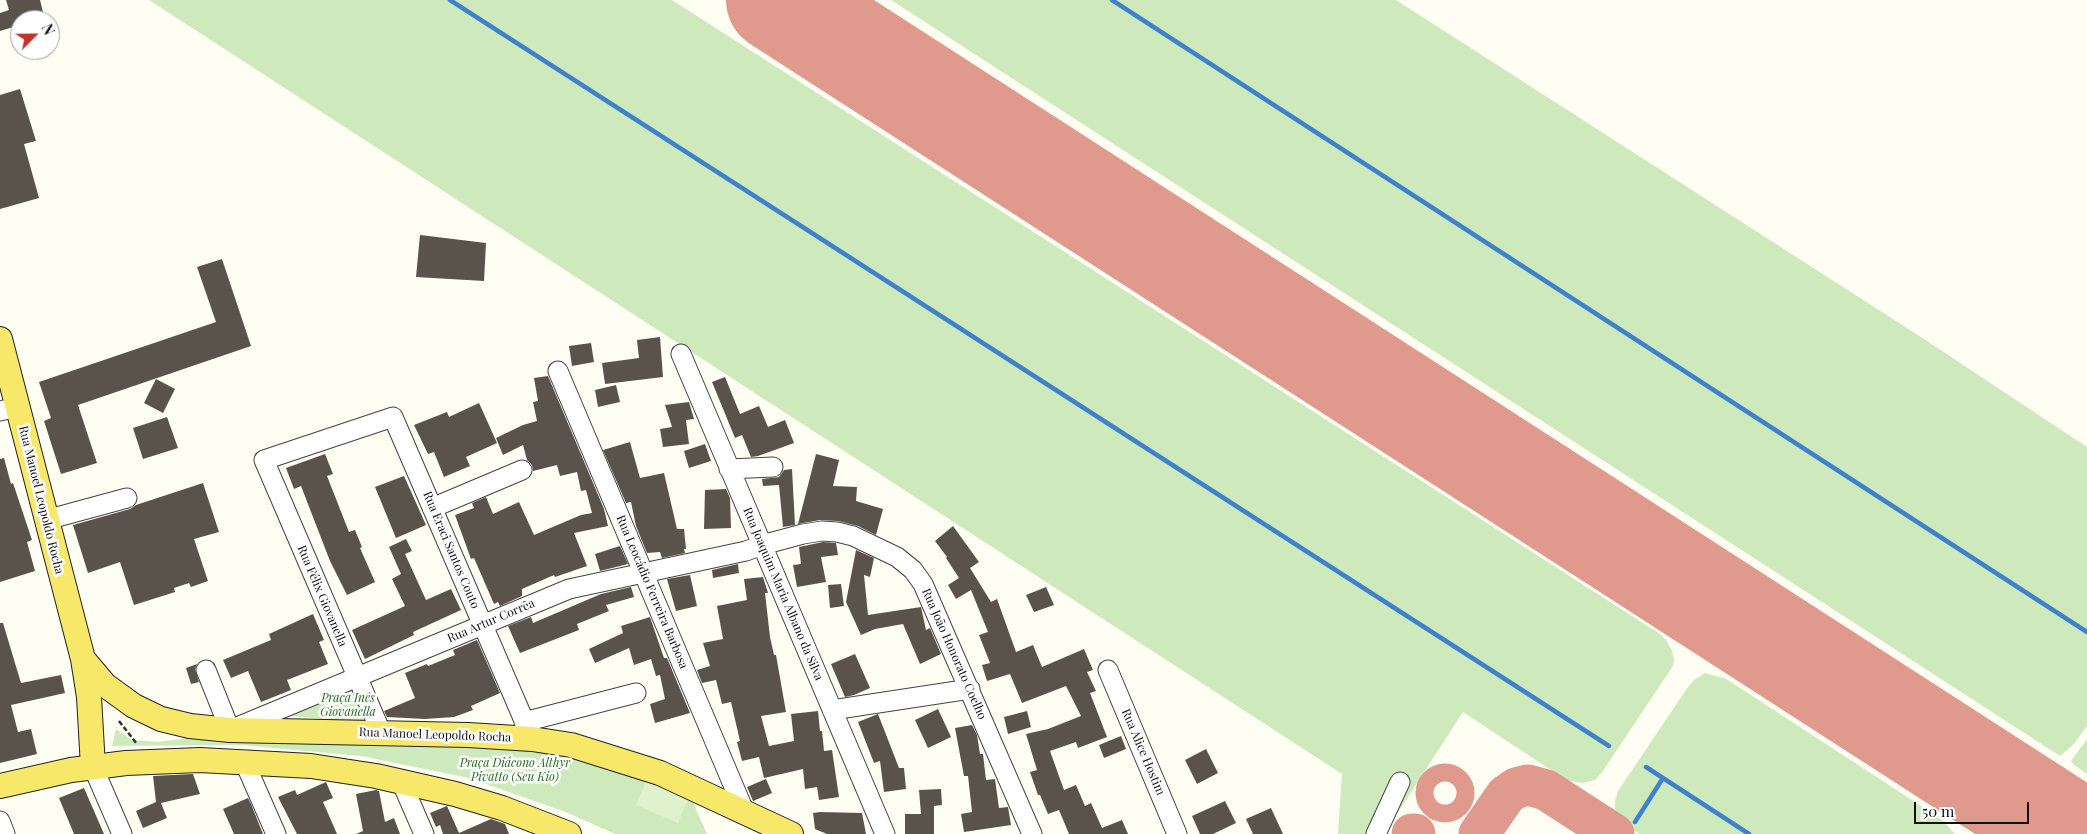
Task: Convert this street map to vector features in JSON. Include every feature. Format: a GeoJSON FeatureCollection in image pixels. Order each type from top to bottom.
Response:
{"type":"FeatureCollection","features":[{"type":"Feature","properties":{"kind":"main road","name":"Rua Manoel Leopoldo Rocha"},"geometry":{"type":"LineString","coordinates":[[0,340],[9,409],[46,520],[82,660],[89,697],[94,767]]}},
{"type":"Feature","properties":{"kind":"main road","name":"Rua Manoel Leopoldo Rocha"},"geometry":{"type":"LineString","coordinates":[[82,660],[105,685],[134,706],[161,719],[190,726],[230,730],[381,732],[528,730],[660,773],[791,834]]}},
{"type":"Feature","properties":{"kind":"main road"},"geometry":{"type":"LineString","coordinates":[[0,786],[71,770],[126,763],[200,760],[310,766],[401,781],[456,794],[502,808],[569,834]]}},
{"type":"Feature","properties":{"kind":"street","name":"Rua Joaquim Maria Albano da Silva"},"geometry":{"type":"LineString","coordinates":[[681,354],[885,834]]}},
{"type":"Feature","properties":{"kind":"street","name":"Rua Leocádio Ferreira Barbosa"},"geometry":{"type":"LineString","coordinates":[[558,371],[745,813]]}},
{"type":"Feature","properties":{"kind":"street","name":"Rua Félix Giovanella"},"geometry":{"type":"LineString","coordinates":[[381,732],[264,460],[394,417]]}},
{"type":"Feature","properties":{"kind":"street","name":"Rua Eraci Santos Couto"},"geometry":{"type":"LineString","coordinates":[[394,417],[528,730]]}},
{"type":"Feature","properties":{"kind":"street"},"geometry":{"type":"LineString","coordinates":[[729,468],[773,466]]}},
{"type":"Feature","properties":{"kind":"street"},"geometry":{"type":"LineString","coordinates":[[432,508],[522,470]]}},
{"type":"Feature","properties":{"kind":"street"},"geometry":{"type":"LineString","coordinates":[[46,520],[127,498]]}},
{"type":"Feature","properties":{"kind":"street","name":"Rua João Honorato Coelho"},"geometry":{"type":"LineString","coordinates":[[762,545],[803,534],[822,531],[837,532],[853,536],[897,557],[913,570],[923,584],[1032,834]]}},
{"type":"Feature","properties":{"kind":"street","name":"Rua Artur Corrêa"},"geometry":{"type":"LineString","coordinates":[[230,730],[569,589],[746,551],[762,545]]}},
{"type":"Feature","properties":{"kind":"street"},"geometry":{"type":"LineString","coordinates":[[206,670],[230,730]]}},
{"type":"Feature","properties":{"kind":"street","name":"Rua Alice Hostim"},"geometry":{"type":"LineString","coordinates":[[1108,670],[1177,834]]}},
{"type":"Feature","properties":{"kind":"street"},"geometry":{"type":"LineString","coordinates":[[832,710],[970,689]]}},
{"type":"Feature","properties":{"kind":"street"},"geometry":{"type":"LineString","coordinates":[[528,730],[636,693]]}},
{"type":"Feature","properties":{"kind":"street"},"geometry":{"type":"LineString","coordinates":[[244,761],[276,834]]}},
{"type":"Feature","properties":{"kind":"street"},"geometry":{"type":"LineString","coordinates":[[94,767],[122,834]]}},
{"type":"Feature","properties":{"kind":"street"},"geometry":{"type":"LineString","coordinates":[[401,781],[424,834]]}},
{"type":"Feature","properties":{"kind":"street"},"geometry":{"type":"LineString","coordinates":[[1376,834],[1400,782]]}},
{"type":"Feature","properties":{"kind":"street"},"geometry":{"type":"LineString","coordinates":[[0,821],[6,834]]}},
{"type":"Feature","properties":{"kind":"path"},"geometry":{"type":"LineString","coordinates":[[117,717],[153,762]]}},
{"type":"Feature","properties":{"kind":"green space"},"geometry":{"type":"Polygon","coordinates":[[[149,0],[672,0],[1660,634],[1672,651],[1673,666],[1603,771],[1595,780],[1582,783],[1566,780],[1463,712],[1384,834],[1338,834],[1342,774],[149,0]]]}},
{"type":"Feature","properties":{"kind":"green space"},"geometry":{"type":"Polygon","coordinates":[[[891,0],[1396,0],[1924,339],[2087,447],[2087,726],[2074,744],[2060,756],[891,0]]]}},
{"type":"Feature","properties":{"kind":"green space"},"geometry":{"type":"Polygon","coordinates":[[[1705,673],[1726,679],[1737,686],[1941,819],[1955,834],[1639,834],[1621,823],[1615,809],[1618,791],[1688,687],[1694,680],[1705,673]]]}},
{"type":"Feature","properties":{"kind":"green space","name":"Praça Inês Giovanella"},"geometry":{"type":"Polygon","coordinates":[[[356,684],[372,723],[288,716],[356,684]]]}},
{"type":"Feature","properties":{"kind":"green space","name":"Praça Diácono Althyr Pivatto (Seu Kio)"},"geometry":{"type":"Polygon","coordinates":[[[116,729],[132,740],[158,742],[187,738],[266,737],[455,741],[575,755],[688,791],[707,834],[615,834],[568,813],[469,778],[361,756],[241,745],[112,746],[116,729]]]}},
{"type":"Feature","properties":{"kind":"green space"},"geometry":{"type":"Polygon","coordinates":[[[2087,739],[2087,774],[2071,761],[2087,739]]]}},
{"type":"Feature","properties":{"kind":"green space"},"geometry":{"type":"Polygon","coordinates":[[[646,782],[688,799],[678,823],[636,805],[646,782]]]}},
{"type":"Feature","properties":{"kind":"building"},"geometry":{"type":"Polygon","coordinates":[[[6,0],[40,0],[42,10],[10,10],[10,28],[0,31],[0,13],[9,10],[6,0]]]}},
{"type":"Feature","properties":{"kind":"building"},"geometry":{"type":"Polygon","coordinates":[[[20,89],[36,141],[24,144],[39,198],[0,209],[0,95],[20,89]]]}},
{"type":"Feature","properties":{"kind":"building"},"geometry":{"type":"Polygon","coordinates":[[[420,235],[486,243],[484,281],[416,277],[420,235]]]}},
{"type":"Feature","properties":{"kind":"building"},"geometry":{"type":"Polygon","coordinates":[[[222,259],[251,346],[78,405],[97,463],[61,474],[44,421],[51,418],[39,382],[216,322],[197,267],[222,259]]]}},
{"type":"Feature","properties":{"kind":"building"},"geometry":{"type":"Polygon","coordinates":[[[660,337],[663,377],[605,384],[602,363],[639,358],[637,340],[660,337]]]}},
{"type":"Feature","properties":{"kind":"building"},"geometry":{"type":"Polygon","coordinates":[[[591,343],[594,362],[572,366],[569,346],[591,343]]]}},
{"type":"Feature","properties":{"kind":"building"},"geometry":{"type":"Polygon","coordinates":[[[548,376],[604,509],[608,526],[574,533],[587,566],[555,577],[554,575],[522,589],[522,596],[500,606],[498,602],[494,604],[474,558],[471,559],[455,515],[474,508],[472,503],[486,497],[493,514],[519,502],[534,535],[581,515],[592,513],[586,490],[581,491],[577,472],[560,476],[557,465],[533,471],[532,465],[527,460],[523,445],[503,455],[496,438],[523,425],[537,421],[533,402],[538,401],[534,378],[548,376]]]}},
{"type":"Feature","properties":{"kind":"building"},"geometry":{"type":"Polygon","coordinates":[[[725,377],[740,414],[759,406],[768,427],[785,420],[794,443],[751,457],[742,435],[735,438],[712,382],[725,377]]]}},
{"type":"Feature","properties":{"kind":"building"},"geometry":{"type":"Polygon","coordinates":[[[156,379],[175,389],[163,413],[144,403],[156,379]]]}},
{"type":"Feature","properties":{"kind":"building"},"geometry":{"type":"Polygon","coordinates":[[[616,385],[620,402],[598,407],[595,390],[616,385]]]}},
{"type":"Feature","properties":{"kind":"building"},"geometry":{"type":"Polygon","coordinates":[[[689,402],[694,419],[686,420],[689,444],[663,447],[660,429],[672,427],[665,405],[689,402]]]}},
{"type":"Feature","properties":{"kind":"building"},"geometry":{"type":"Polygon","coordinates":[[[479,403],[497,443],[466,457],[470,466],[444,477],[434,452],[428,454],[414,425],[447,412],[449,417],[479,403]]]}},
{"type":"Feature","properties":{"kind":"building"},"geometry":{"type":"Polygon","coordinates":[[[167,417],[178,448],[143,459],[133,428],[167,417]]]}},
{"type":"Feature","properties":{"kind":"building"},"geometry":{"type":"Polygon","coordinates":[[[630,442],[640,478],[664,473],[677,529],[684,529],[685,553],[662,558],[660,552],[647,553],[636,526],[631,502],[626,503],[603,450],[630,442]]]}},
{"type":"Feature","properties":{"kind":"building"},"geometry":{"type":"Polygon","coordinates":[[[705,444],[711,461],[689,468],[684,451],[705,444]]]}},
{"type":"Feature","properties":{"kind":"building"},"geometry":{"type":"Polygon","coordinates":[[[325,454],[333,474],[327,476],[349,532],[355,530],[362,547],[360,548],[375,582],[347,595],[330,561],[301,486],[294,489],[286,468],[325,454]]]}},
{"type":"Feature","properties":{"kind":"building"},"geometry":{"type":"Polygon","coordinates":[[[816,454],[839,460],[833,486],[857,487],[856,501],[883,509],[876,535],[858,526],[838,521],[820,520],[798,524],[816,454]]]}},
{"type":"Feature","properties":{"kind":"building"},"geometry":{"type":"Polygon","coordinates":[[[4,458],[11,484],[13,483],[32,540],[27,542],[35,571],[0,582],[0,459],[4,458]]]}},
{"type":"Feature","properties":{"kind":"building"},"geometry":{"type":"Polygon","coordinates":[[[792,469],[795,525],[783,527],[779,485],[763,486],[762,479],[779,477],[784,470],[792,469]]]}},
{"type":"Feature","properties":{"kind":"building"},"geometry":{"type":"Polygon","coordinates":[[[404,476],[426,525],[396,538],[375,487],[404,476]]]}},
{"type":"Feature","properties":{"kind":"building"},"geometry":{"type":"Polygon","coordinates":[[[203,483],[219,532],[194,539],[208,581],[191,587],[189,583],[174,588],[175,592],[134,605],[120,562],[88,573],[73,525],[130,509],[136,505],[203,483]]]}},
{"type":"Feature","properties":{"kind":"building"},"geometry":{"type":"Polygon","coordinates":[[[726,489],[730,498],[731,528],[704,529],[705,490],[726,489]]]}},
{"type":"Feature","properties":{"kind":"building"},"geometry":{"type":"Polygon","coordinates":[[[953,526],[979,562],[970,568],[991,602],[997,599],[1016,652],[1033,645],[1042,667],[1084,649],[1093,670],[1087,672],[1096,691],[1090,693],[1107,737],[1078,748],[1076,742],[1050,751],[1064,790],[1076,785],[1085,806],[1091,803],[1102,828],[1122,820],[1128,834],[1069,834],[1059,810],[1048,814],[1040,795],[1038,795],[1030,772],[1037,770],[1026,734],[1048,729],[1081,716],[1066,686],[1022,703],[1010,674],[987,681],[982,665],[990,663],[979,635],[988,632],[971,590],[956,599],[948,585],[959,578],[935,541],[953,526]]]}},
{"type":"Feature","properties":{"kind":"building"},"geometry":{"type":"Polygon","coordinates":[[[406,539],[412,551],[405,554],[426,600],[451,589],[461,610],[413,632],[414,635],[365,659],[352,630],[405,606],[392,579],[401,574],[389,547],[406,539]]]}},
{"type":"Feature","properties":{"kind":"building"},"geometry":{"type":"Polygon","coordinates":[[[823,542],[836,543],[838,555],[821,557],[826,582],[797,587],[793,565],[801,564],[799,547],[823,542]]]}},
{"type":"Feature","properties":{"kind":"building"},"geometry":{"type":"Polygon","coordinates":[[[620,546],[628,564],[600,571],[595,554],[620,546]]]}},
{"type":"Feature","properties":{"kind":"building"},"geometry":{"type":"Polygon","coordinates":[[[856,550],[874,558],[870,577],[864,575],[868,615],[921,607],[926,630],[930,628],[941,654],[920,664],[903,624],[875,629],[861,635],[846,602],[856,550]]]}},
{"type":"Feature","properties":{"kind":"building"},"geometry":{"type":"Polygon","coordinates":[[[738,564],[739,573],[713,578],[712,570],[738,564]]]}},
{"type":"Feature","properties":{"kind":"building"},"geometry":{"type":"Polygon","coordinates":[[[690,575],[697,606],[676,611],[667,579],[690,575]]]}},
{"type":"Feature","properties":{"kind":"building"},"geometry":{"type":"Polygon","coordinates":[[[763,577],[768,593],[765,593],[770,637],[774,655],[776,655],[786,712],[761,716],[769,746],[794,741],[791,714],[818,711],[824,751],[832,750],[839,797],[819,800],[817,787],[805,789],[803,769],[764,778],[759,757],[742,761],[737,742],[740,741],[731,702],[722,704],[716,680],[702,683],[697,670],[710,666],[703,643],[723,639],[717,606],[747,600],[744,579],[763,577]]]}},
{"type":"Feature","properties":{"kind":"building"},"geometry":{"type":"Polygon","coordinates":[[[841,584],[844,606],[830,608],[828,585],[841,584]]]}},
{"type":"Feature","properties":{"kind":"building"},"geometry":{"type":"Polygon","coordinates":[[[631,587],[634,597],[606,605],[609,611],[577,624],[579,630],[520,653],[508,626],[531,617],[533,623],[601,594],[631,587]]]}},
{"type":"Feature","properties":{"kind":"building"},"geometry":{"type":"Polygon","coordinates":[[[1046,587],[1054,605],[1034,612],[1026,595],[1046,587]]]}},
{"type":"Feature","properties":{"kind":"building"},"geometry":{"type":"Polygon","coordinates":[[[313,614],[324,640],[319,642],[328,664],[287,680],[291,690],[261,702],[248,671],[231,678],[223,660],[271,640],[269,634],[313,614]]]}},
{"type":"Feature","properties":{"kind":"building"},"geometry":{"type":"Polygon","coordinates":[[[650,617],[664,658],[667,658],[690,713],[655,723],[650,704],[665,699],[660,675],[656,676],[651,659],[634,665],[629,648],[595,663],[589,649],[623,633],[621,626],[650,617]]]}},
{"type":"Feature","properties":{"kind":"building"},"geometry":{"type":"Polygon","coordinates":[[[0,623],[3,623],[21,683],[61,675],[65,693],[11,705],[18,732],[31,729],[37,754],[0,763],[0,623]]]}},
{"type":"Feature","properties":{"kind":"building"},"geometry":{"type":"Polygon","coordinates":[[[477,640],[500,693],[471,706],[473,710],[454,717],[425,719],[387,717],[384,711],[415,698],[405,673],[455,655],[453,650],[477,640]]]}},
{"type":"Feature","properties":{"kind":"building"},"geometry":{"type":"Polygon","coordinates":[[[855,654],[870,688],[845,697],[831,664],[855,654]]]}},
{"type":"Feature","properties":{"kind":"building"},"geometry":{"type":"Polygon","coordinates":[[[197,664],[195,669],[199,682],[191,684],[186,668],[197,664]]]}},
{"type":"Feature","properties":{"kind":"building"},"geometry":{"type":"Polygon","coordinates":[[[938,709],[951,737],[928,748],[915,720],[938,709]]]}},
{"type":"Feature","properties":{"kind":"building"},"geometry":{"type":"Polygon","coordinates":[[[1027,711],[1031,727],[1008,734],[1004,717],[1027,711]]]}},
{"type":"Feature","properties":{"kind":"building"},"geometry":{"type":"Polygon","coordinates":[[[878,714],[899,768],[904,768],[906,789],[884,792],[880,761],[874,763],[858,722],[878,714]]]}},
{"type":"Feature","properties":{"kind":"building"},"geometry":{"type":"Polygon","coordinates":[[[972,725],[977,735],[980,754],[983,754],[986,780],[995,779],[999,808],[1008,807],[1011,825],[964,832],[961,814],[972,812],[968,776],[964,776],[955,728],[972,725]]]}},
{"type":"Feature","properties":{"kind":"building"},"geometry":{"type":"Polygon","coordinates":[[[1121,736],[1126,749],[1104,758],[1099,745],[1121,736]]]}},
{"type":"Feature","properties":{"kind":"building"},"geometry":{"type":"Polygon","coordinates":[[[1206,749],[1218,773],[1197,784],[1185,760],[1206,749]]]}},
{"type":"Feature","properties":{"kind":"building"},"geometry":{"type":"Polygon","coordinates":[[[193,774],[200,794],[161,803],[167,818],[143,828],[136,811],[156,802],[153,776],[193,774]]]}},
{"type":"Feature","properties":{"kind":"building"},"geometry":{"type":"Polygon","coordinates":[[[766,779],[772,793],[753,801],[747,787],[766,779]]]}},
{"type":"Feature","properties":{"kind":"building"},"geometry":{"type":"Polygon","coordinates":[[[326,782],[333,798],[323,802],[337,834],[297,834],[278,797],[295,790],[297,795],[326,782]]]}},
{"type":"Feature","properties":{"kind":"building"},"geometry":{"type":"Polygon","coordinates":[[[84,788],[104,834],[74,834],[59,798],[84,788]]]}},
{"type":"Feature","properties":{"kind":"building"},"geometry":{"type":"Polygon","coordinates":[[[941,789],[942,805],[934,806],[934,834],[905,834],[905,814],[921,814],[919,790],[941,789]]]}},
{"type":"Feature","properties":{"kind":"building"},"geometry":{"type":"Polygon","coordinates":[[[379,791],[385,822],[394,818],[400,834],[356,834],[363,831],[356,794],[379,791]]]}},
{"type":"Feature","properties":{"kind":"building"},"geometry":{"type":"Polygon","coordinates":[[[248,798],[263,834],[234,834],[223,809],[248,798]]]}},
{"type":"Feature","properties":{"kind":"building"},"geometry":{"type":"Polygon","coordinates":[[[1225,801],[1236,823],[1213,834],[1200,834],[1192,816],[1225,801]]]}},
{"type":"Feature","properties":{"kind":"building"},"geometry":{"type":"Polygon","coordinates":[[[447,806],[459,833],[491,819],[505,824],[509,834],[443,834],[440,825],[436,827],[430,813],[447,806]]]}},
{"type":"Feature","properties":{"kind":"building"},"geometry":{"type":"Polygon","coordinates":[[[1271,808],[1283,834],[1253,834],[1246,819],[1271,808]]]}},
{"type":"Feature","properties":{"kind":"building"},"geometry":{"type":"Polygon","coordinates":[[[813,813],[862,813],[866,834],[827,834],[815,829],[813,813]]]}},
{"type":"Feature","properties":{"kind":"waterway"},"geometry":{"type":"LineString","coordinates":[[450,0],[1609,746]]}},
{"type":"Feature","properties":{"kind":"waterway"},"geometry":{"type":"LineString","coordinates":[[1112,0],[2087,632]]}},
{"type":"Feature","properties":{"kind":"waterway"},"geometry":{"type":"LineString","coordinates":[[1646,767],[1749,834]]}},
{"type":"Feature","properties":{"kind":"waterway"},"geometry":{"type":"LineString","coordinates":[[1635,822],[1663,778]]}},
{"type":"Feature","properties":{"kind":"taxiway"},"geometry":{"type":"LineString","coordinates":[[1848,693],[1979,778],[1994,798],[2002,816],[2005,834]]}},
{"type":"Feature","properties":{"kind":"taxiway"},"geometry":{"type":"LineString","coordinates":[[1441,784],[1449,784],[1454,789],[1454,793],[1452,800],[1441,802],[1436,797],[1436,789],[1441,784]]}},
{"type":"Feature","properties":{"kind":"taxiway"},"geometry":{"type":"LineString","coordinates":[[1479,834],[1506,795],[1516,788],[1528,785],[1546,790],[1614,834]]}},
{"type":"Feature","properties":{"kind":"runway"},"geometry":{"type":"LineString","coordinates":[[778,0],[2071,834]]}}]}
